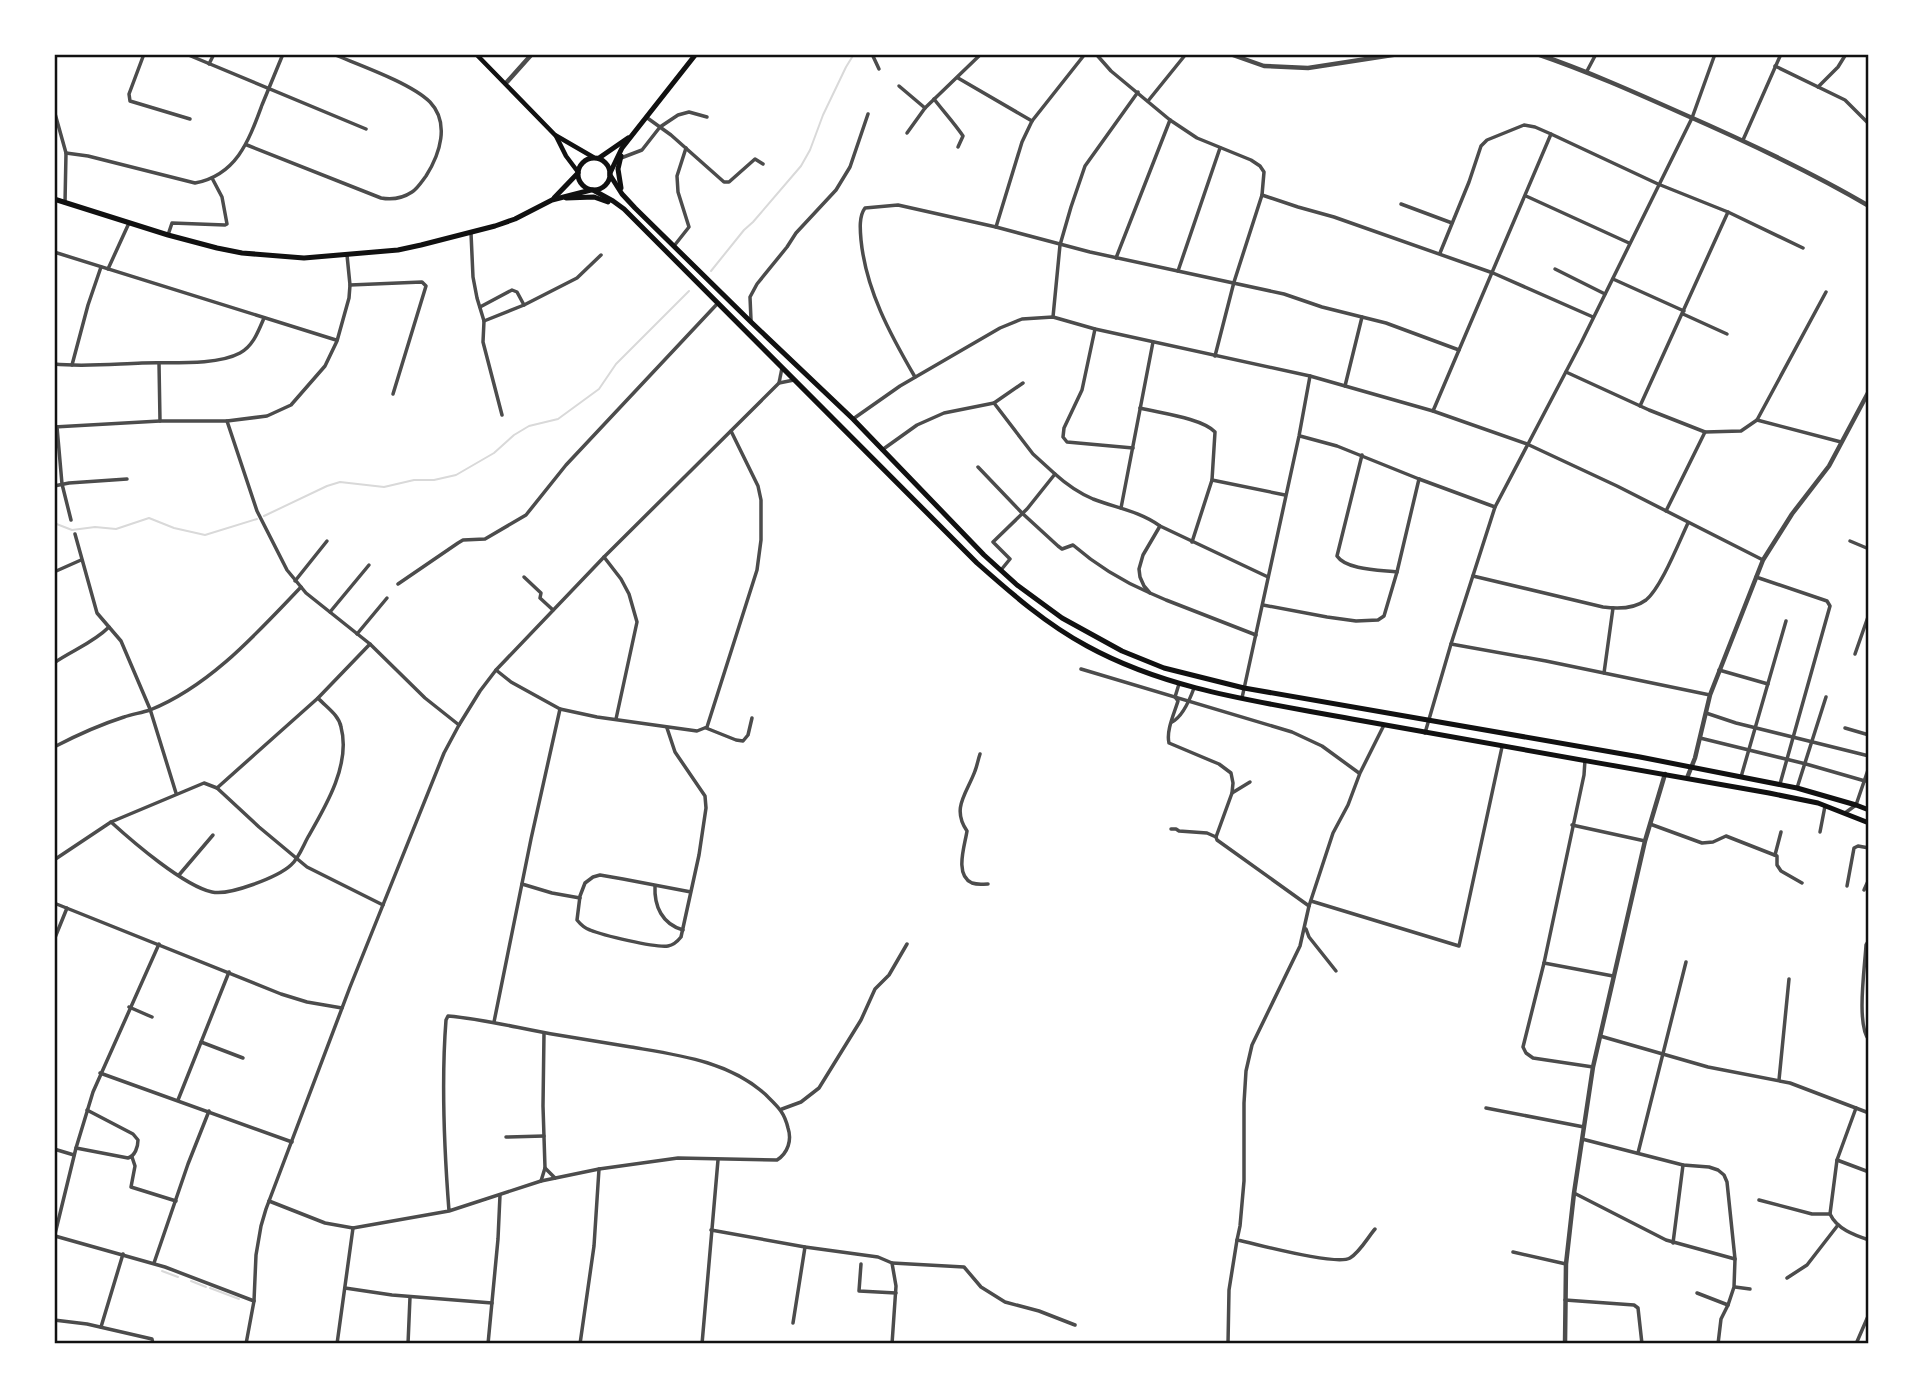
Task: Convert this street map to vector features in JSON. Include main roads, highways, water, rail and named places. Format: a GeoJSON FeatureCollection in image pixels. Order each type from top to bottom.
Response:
{"type":"FeatureCollection","features":[{"type":"Feature","properties":{"kind":"highway"},"geometry":{"type":"LineString","coordinates":[[54,199],[168,235],[242,253],[303,258],[398,250],[471,233],[515,219],[552,200],[603,188],[629,139],[696,54]]}},
{"type":"Feature","properties":{"kind":"highway"},"geometry":{"type":"LineString","coordinates":[[552,200],[578,172],[585,160],[629,139]]}},
{"type":"Feature","properties":{"kind":"highway"},"geometry":{"type":"LineString","coordinates":[[622,194],[618,169],[629,139]]}},
{"type":"Feature","properties":{"kind":"highway"},"geometry":{"type":"LineString","coordinates":[[596,157],[605,161],[622,194],[635,208],[853,419],[1001,570],[1062,618],[1122,651],[1164,668],[1244,688],[1488,729],[1780,784],[1869,810]]}},
{"type":"Feature","properties":{"kind":"highway"},"geometry":{"type":"LineString","coordinates":[[578,172],[581,184],[624,209],[978,564],[1034,612],[1088,647],[1148,674],[1194,688],[1425,733],[1769,793],[1825,806],[1869,823]]}},
{"type":"Feature","properties":{"kind":"highway"},"geometry":{"type":"LineString","coordinates":[[559,198],[594,197],[624,209]]}},
{"type":"Feature","properties":{"kind":"highway"},"geometry":{"type":"LineString","coordinates":[[883,469],[892,460]]}},
{"type":"Feature","properties":{"kind":"highway"},"geometry":{"type":"LineString","coordinates":[[1554,756],[1558,742]]}},
{"type":"Feature","properties":{"kind":"main road"},"geometry":{"type":"LineString","coordinates":[[476,54],[555,135],[578,172]]}},
{"type":"Feature","properties":{"kind":"main road"},"geometry":{"type":"LineString","coordinates":[[555,135],[596,157]]}},
{"type":"Feature","properties":{"kind":"waterway"},"geometry":{"type":"LineString","coordinates":[[711,271],[801,166],[854,54]]}},
{"type":"Feature","properties":{"kind":"waterway"},"geometry":{"type":"LineString","coordinates":[[264,516],[340,482],[384,487],[456,475],[494,453],[529,426],[558,419],[599,389],[616,364],[689,291]]}},
{"type":"Feature","properties":{"kind":"waterway"},"geometry":{"type":"LineString","coordinates":[[54,523],[72,530],[95,527],[116,529],[149,518],[174,528],[205,535],[257,519]]}},
{"type":"Feature","properties":{"kind":"waterway"},"geometry":{"type":"LineString","coordinates":[[162,1271],[178,1277]]}},
{"type":"Feature","properties":{"kind":"waterway"},"geometry":{"type":"LineString","coordinates":[[191,1281],[206,1287]]}},
{"type":"Feature","properties":{"kind":"waterway"},"geometry":{"type":"LineString","coordinates":[[210,1288],[239,1299]]}}]}
